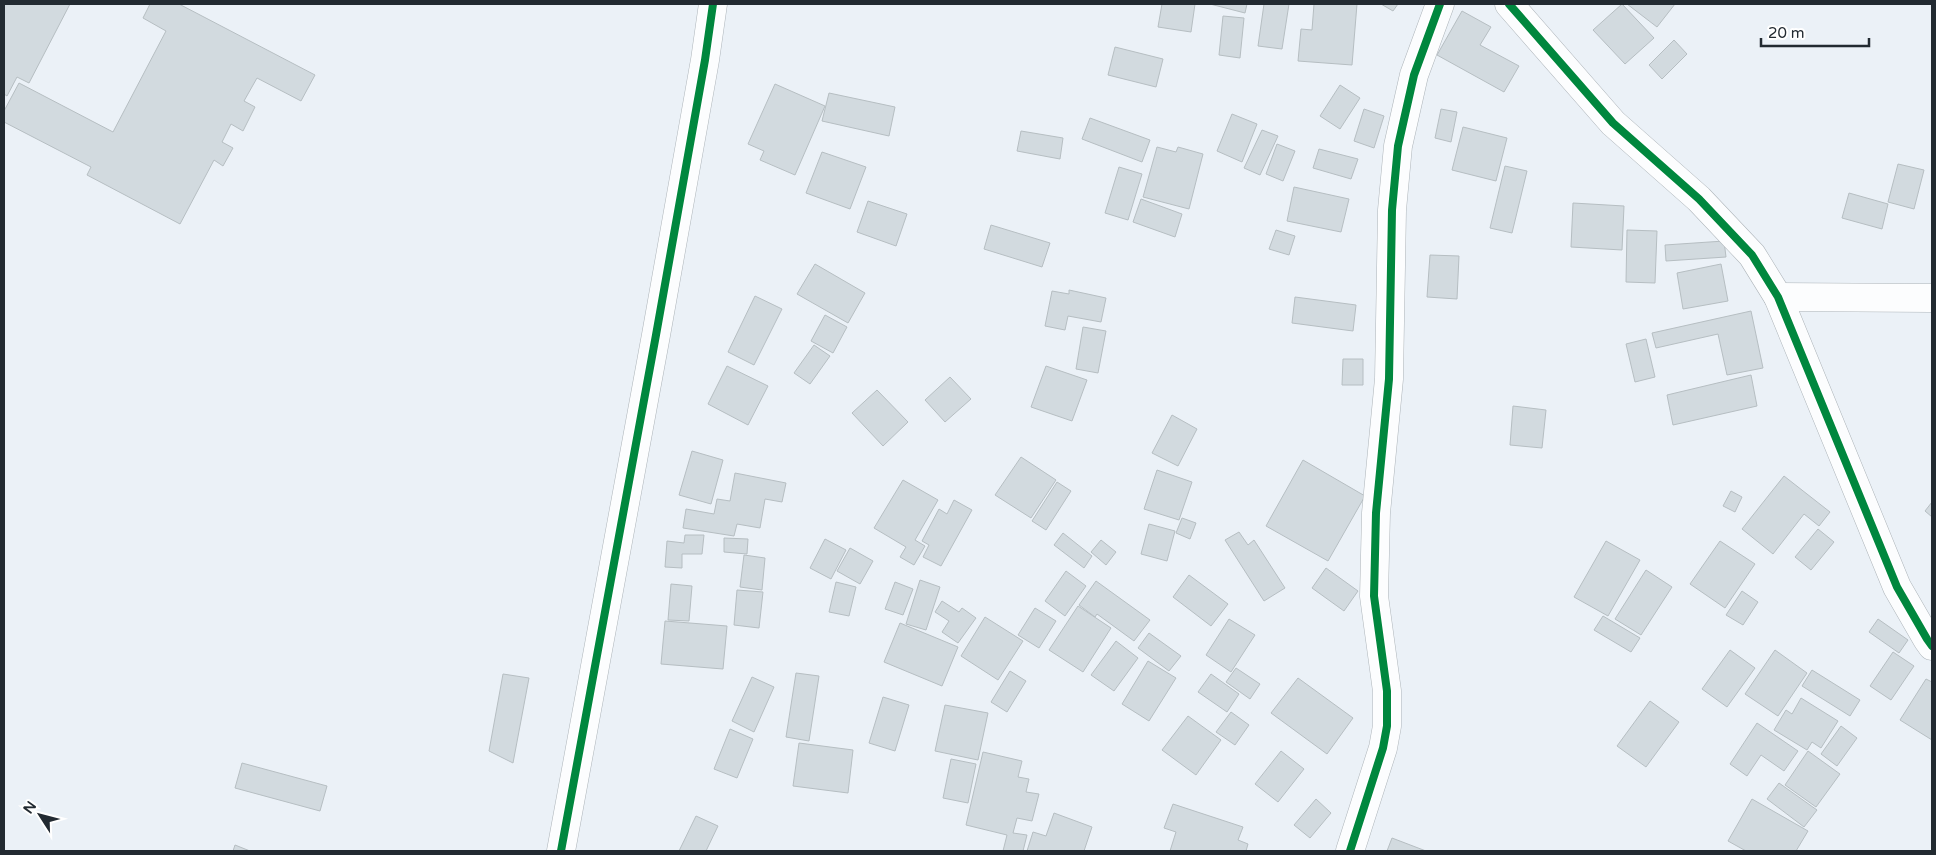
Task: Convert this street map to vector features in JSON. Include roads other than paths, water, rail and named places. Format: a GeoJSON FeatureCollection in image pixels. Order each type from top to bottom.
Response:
{"type":"FeatureCollection","features":[{"type":"Feature","properties":{"kind":"street"},"geometry":{"type":"LineString","coordinates":[[561,851],[656,335],[705,60],[713,4]]}},
{"type":"Feature","properties":{"kind":"street"},"geometry":{"type":"LineString","coordinates":[[1350,851],[1383,748],[1387,726],[1387,691],[1374,596],[1376,513],[1389,379],[1392,210],[1398,146],[1414,75],[1440,4]]}},
{"type":"Feature","properties":{"kind":"street"},"geometry":{"type":"LineString","coordinates":[[1509,4],[1613,123],[1699,198],[1752,254],[1778,297],[1897,587],[1932,646]]}},
{"type":"Feature","properties":{"kind":"street"},"geometry":{"type":"LineString","coordinates":[[1778,297],[1932,298]]}}]}
